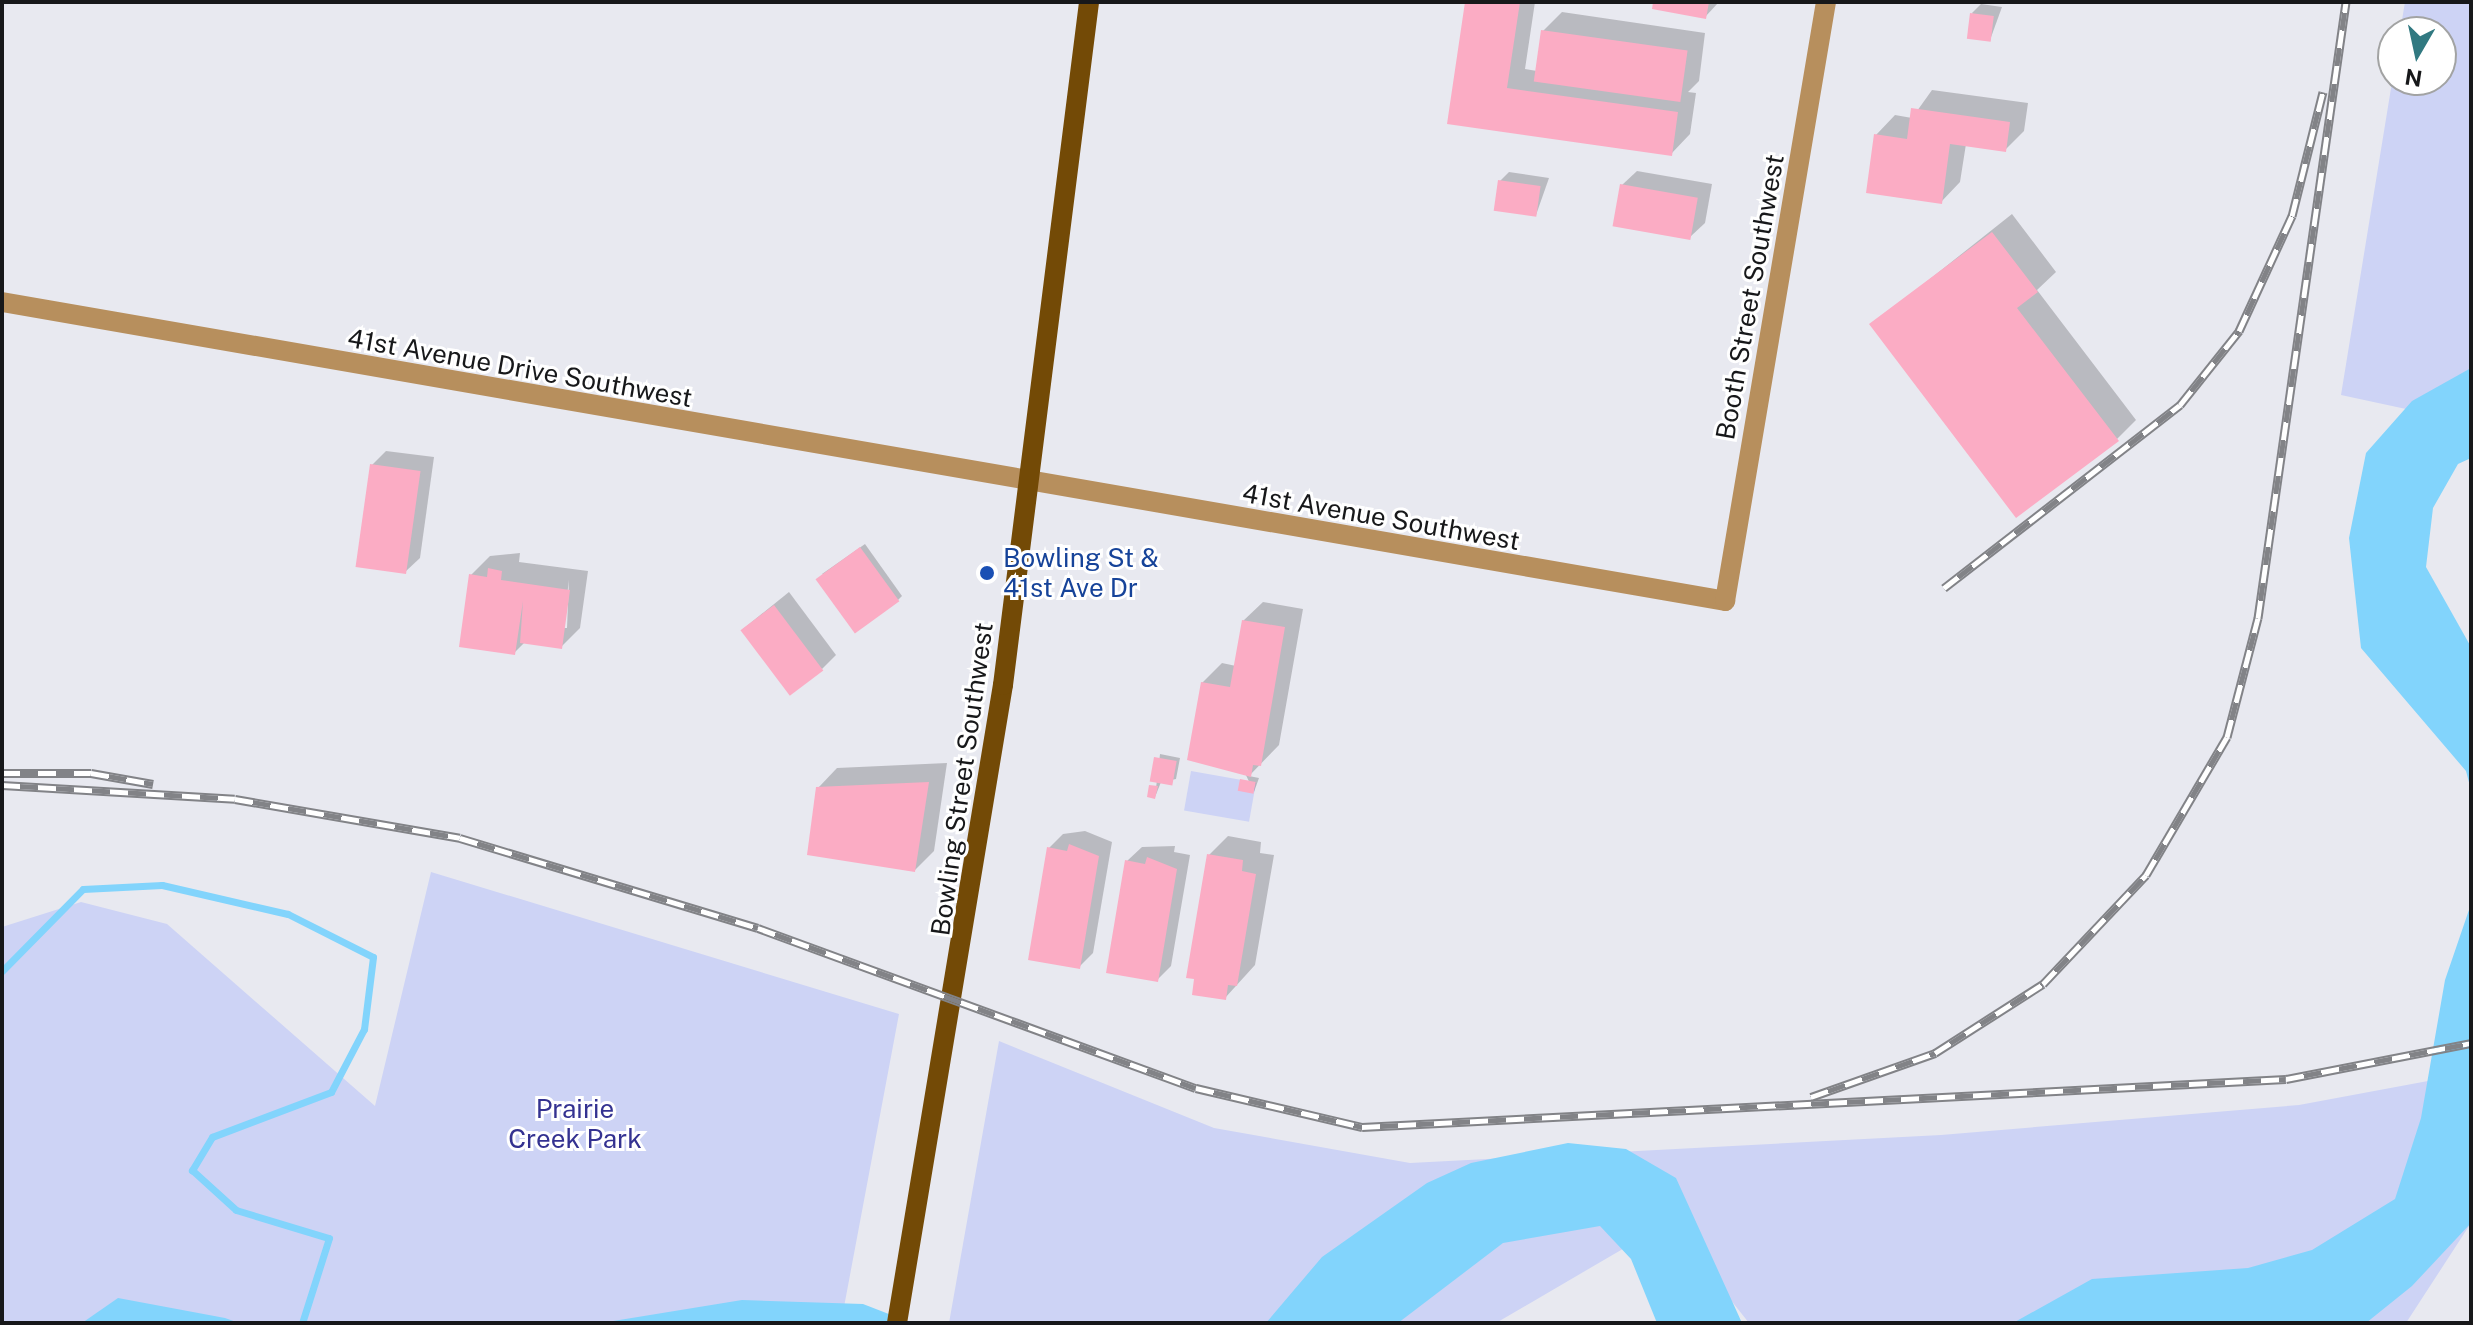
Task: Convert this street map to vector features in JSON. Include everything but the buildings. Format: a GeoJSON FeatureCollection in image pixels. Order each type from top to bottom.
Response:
{"type":"FeatureCollection","features":[{"type":"Feature","properties":{"kind":"main road","name":"Bowling Street Southwest"},"geometry":{"type":"LineString","coordinates":[[897,1323],[960,968],[1029,482],[1089,2]]}},
{"type":"Feature","properties":{"kind":"street","name":"Booth Street Southwest"},"geometry":{"type":"LineString","coordinates":[[1725,601],[1826,2]]}},
{"type":"Feature","properties":{"kind":"street","name":"41st Avenue Drive Southwest"},"geometry":{"type":"LineString","coordinates":[[2,302],[1029,482]]}},
{"type":"Feature","properties":{"kind":"street","name":"41st Avenue Southwest"},"geometry":{"type":"LineString","coordinates":[[1029,482],[1725,601]]}},
{"type":"Feature","properties":{"kind":"green space"},"geometry":{"type":"Polygon","coordinates":[[[2405,2],[2471,2],[2471,423],[2341,395],[2390,96],[2457,96],[2457,16],[2403,16],[2405,2]]]}},
{"type":"Feature","properties":{"kind":"green space"},"geometry":{"type":"Polygon","coordinates":[[[1191,771],[1256,782],[1249,822],[1184,810],[1191,771]]]}},
{"type":"Feature","properties":{"kind":"green space","name":"Prairie Creek Park"},"geometry":{"type":"Polygon","coordinates":[[[431,872],[899,1014],[841,1323],[2,1323],[2,927],[81,902],[167,924],[375,1106],[431,872]]]}},
{"type":"Feature","properties":{"kind":"green space"},"geometry":{"type":"Polygon","coordinates":[[[999,1041],[1214,1128],[1410,1163],[1941,1135],[2299,1105],[2471,1073],[2471,1223],[2406,1323],[1749,1323],[1669,1222],[1496,1323],[949,1323],[999,1041]]]}},
{"type":"Feature","properties":{"kind":"water"},"geometry":{"type":"Polygon","coordinates":[[[2471,368],[2471,458],[2458,464],[2433,508],[2426,567],[2471,647],[2471,790],[2466,771],[2361,648],[2349,538],[2366,453],[2412,401],[2471,368]]]}},
{"type":"Feature","properties":{"kind":"water"},"geometry":{"type":"Polygon","coordinates":[[[2471,904],[2471,1223],[2412,1286],[2366,1323],[2013,1323],[2092,1279],[2248,1268],[2312,1250],[2395,1199],[2421,1118],[2445,980],[2471,904]]]}},
{"type":"Feature","properties":{"kind":"water"},"geometry":{"type":"Polygon","coordinates":[[[1568,1143],[1626,1149],[1676,1178],[1742,1323],[1657,1323],[1631,1259],[1600,1226],[1503,1243],[1398,1323],[1266,1323],[1322,1257],[1427,1183],[1471,1163],[1568,1143]]]}},
{"type":"Feature","properties":{"kind":"water"},"geometry":{"type":"Polygon","coordinates":[[[118,1298],[225,1318],[239,1323],[82,1323],[118,1298]]]}},
{"type":"Feature","properties":{"kind":"water"},"geometry":{"type":"Polygon","coordinates":[[[742,1300],[863,1304],[912,1323],[601,1323],[742,1300]]]}},
{"type":"Feature","properties":{"kind":"waterway"},"geometry":{"type":"LineString","coordinates":[[2,971],[83,889],[162,885],[288,914],[373,957],[364,1029],[331,1092],[212,1137],[192,1170],[236,1210],[329,1238],[302,1323]]}},
{"type":"Feature","properties":{"kind":"railway"},"geometry":{"type":"LineString","coordinates":[[1811,1097],[1935,1053],[2043,984],[2146,875],[2227,737],[2258,618],[2346,2]]}},
{"type":"Feature","properties":{"kind":"railway"},"geometry":{"type":"LineString","coordinates":[[1944,588],[2180,405],[2239,331],[2292,216],[2323,92]]}},
{"type":"Feature","properties":{"kind":"railway"},"geometry":{"type":"LineString","coordinates":[[2,773],[91,773],[153,784]]}},
{"type":"Feature","properties":{"kind":"railway"},"geometry":{"type":"LineString","coordinates":[[2,785],[235,799],[460,838],[758,928],[1196,1088],[1362,1127],[2286,1079],[2471,1043]]}},
{"type":"Feature","properties":{"kind":"place","name":"Bowling St & 41st Ave Dr"},"geometry":{"type":"Point","coordinates":[987,573]}}]}
